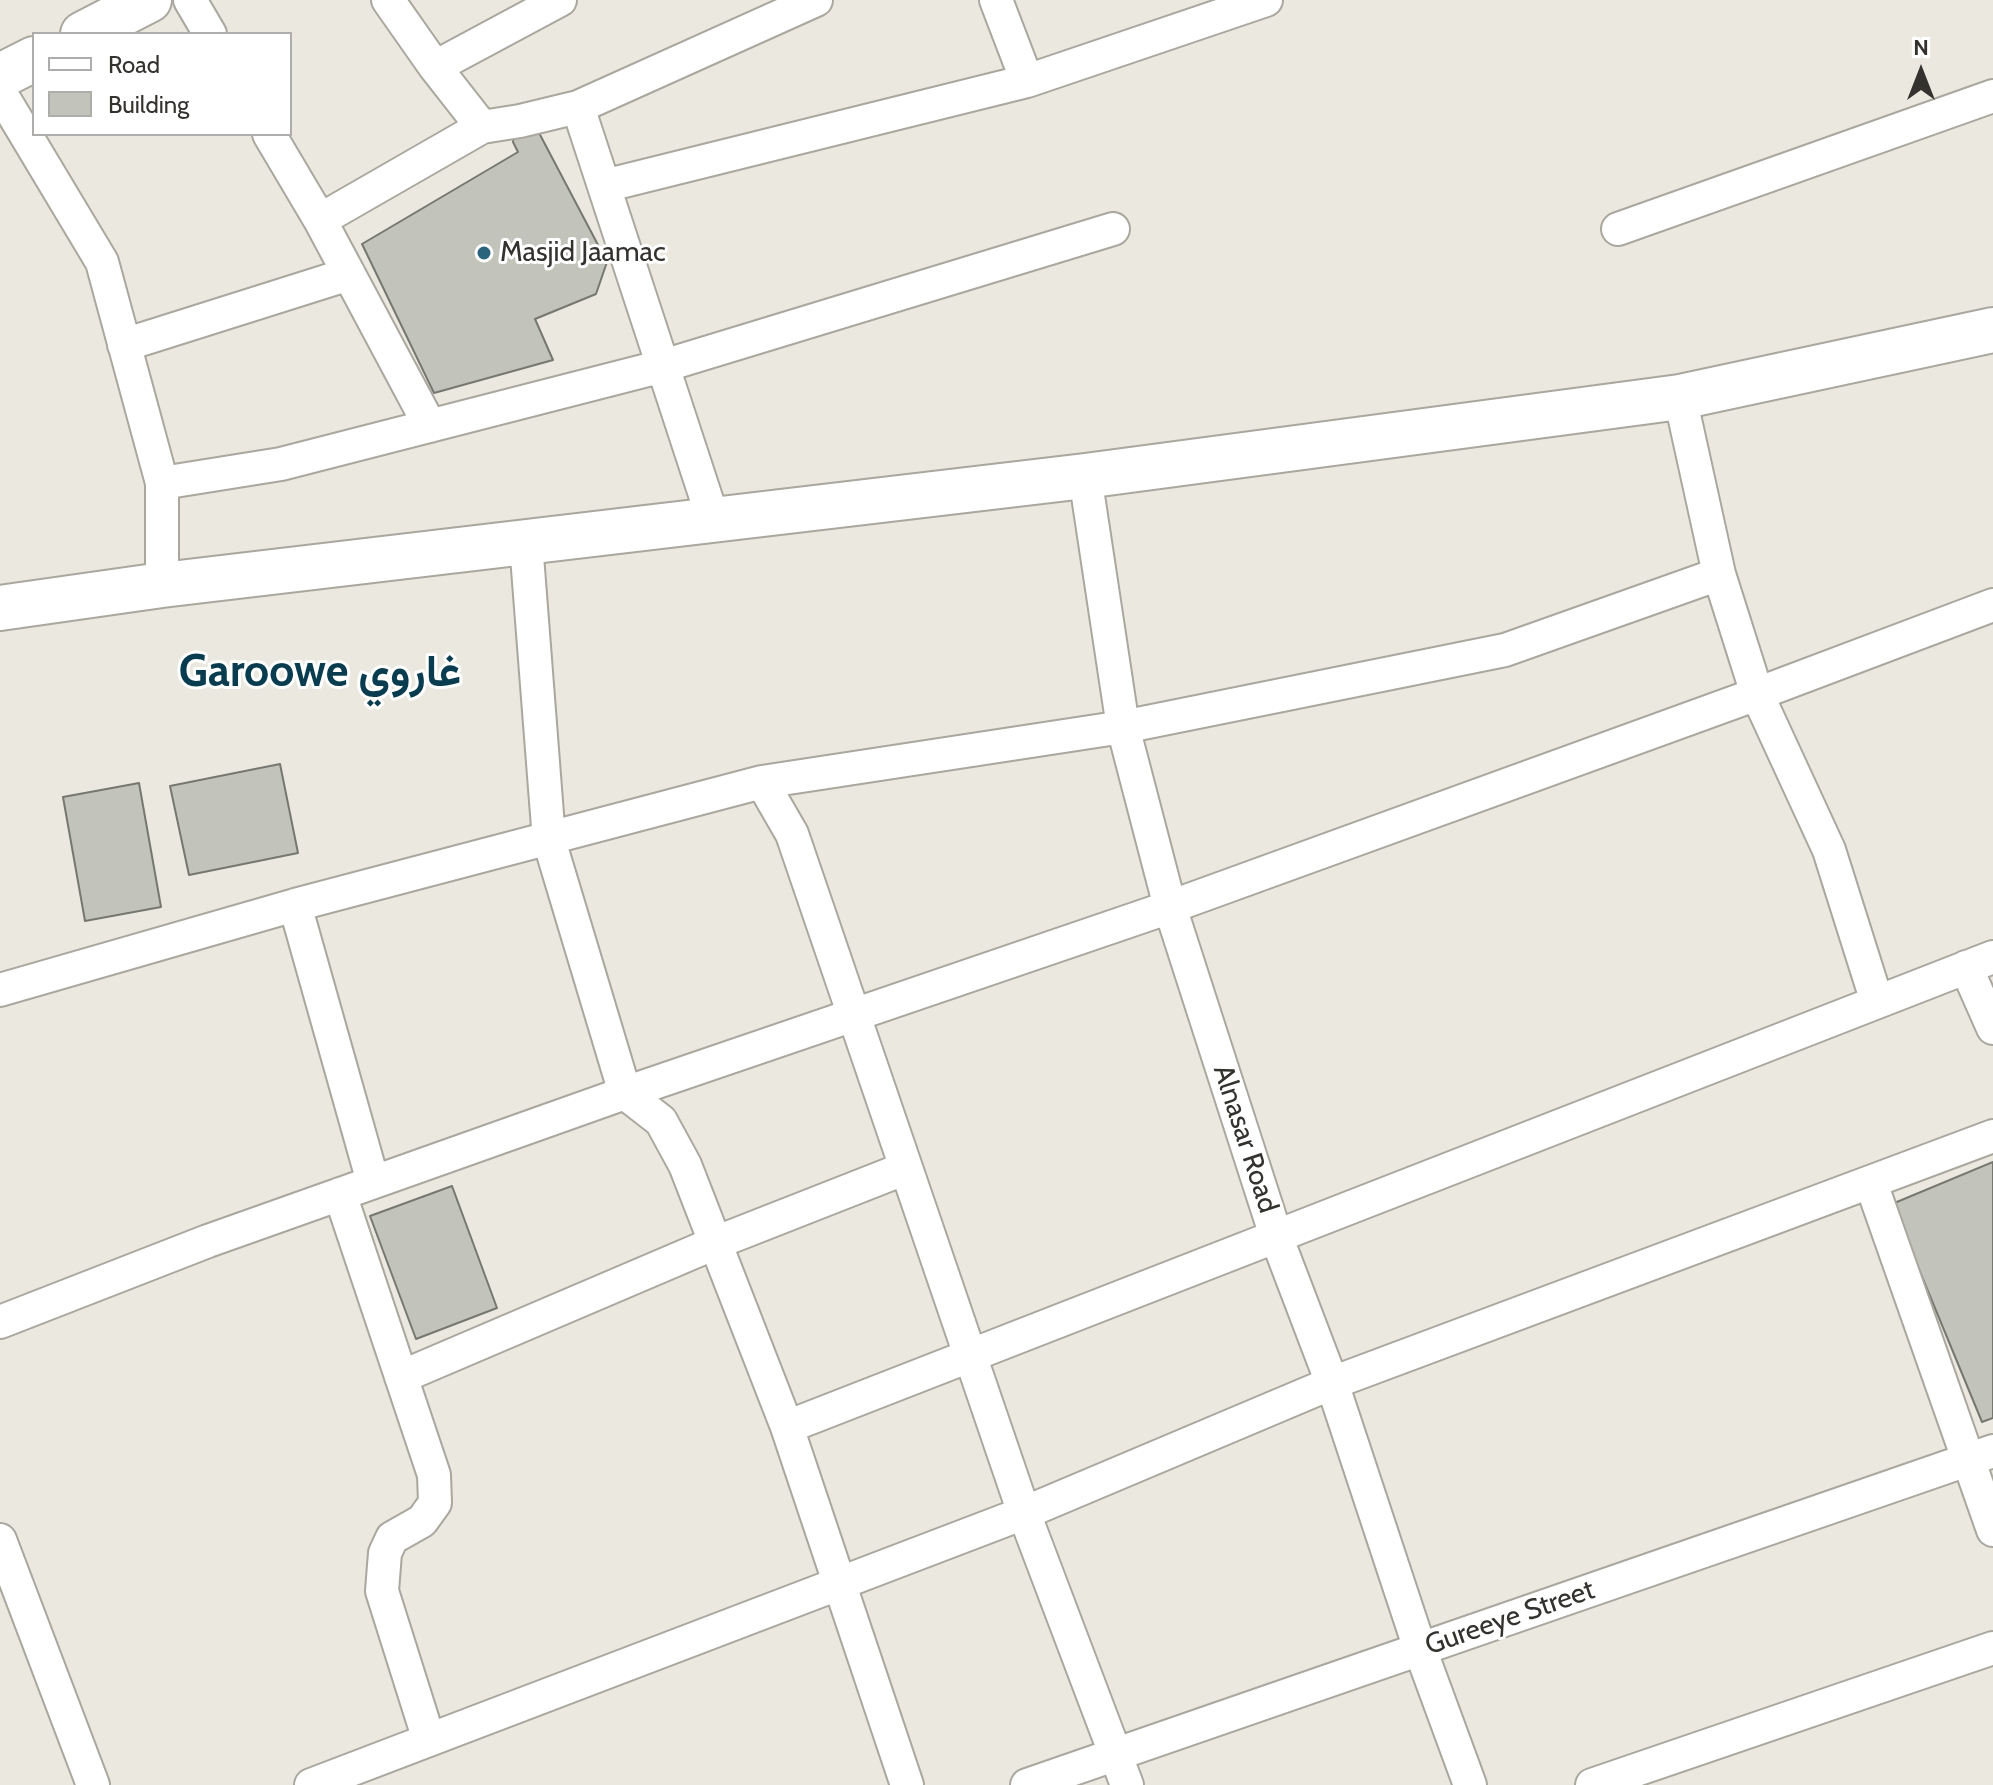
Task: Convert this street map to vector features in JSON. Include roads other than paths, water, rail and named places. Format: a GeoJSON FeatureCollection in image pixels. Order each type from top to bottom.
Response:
{"type":"FeatureCollection","features":[{"type":"Feature","properties":{"kind":"main road"},"geometry":{"type":"LineString","coordinates":[[87,32],[149,0]]}},
{"type":"Feature","properties":{"kind":"main road"},"geometry":{"type":"LineString","coordinates":[[0,76],[32,60]]}},
{"type":"Feature","properties":{"kind":"main road"},"geometry":{"type":"LineString","coordinates":[[0,608],[162,585],[1085,476],[1680,397],[1993,330]]}},
{"type":"Feature","properties":{"kind":"street"},"geometry":{"type":"LineString","coordinates":[[190,0],[209,32]]}},
{"type":"Feature","properties":{"kind":"street"},"geometry":{"type":"LineString","coordinates":[[388,0],[482,127]]}},
{"type":"Feature","properties":{"kind":"street"},"geometry":{"type":"LineString","coordinates":[[435,67],[560,0]]}},
{"type":"Feature","properties":{"kind":"street"},"geometry":{"type":"LineString","coordinates":[[320,220],[482,127],[578,107],[816,0]]}},
{"type":"Feature","properties":{"kind":"street"},"geometry":{"type":"LineString","coordinates":[[996,0],[1027,81]]}},
{"type":"Feature","properties":{"kind":"street"},"geometry":{"type":"LineString","coordinates":[[604,186],[1027,81],[1266,0]]}},
{"type":"Feature","properties":{"kind":"street"},"geometry":{"type":"LineString","coordinates":[[0,92],[102,262],[162,483],[162,585]]}},
{"type":"Feature","properties":{"kind":"street"},"geometry":{"type":"LineString","coordinates":[[1618,229],[1993,96]]}},
{"type":"Feature","properties":{"kind":"street"},"geometry":{"type":"LineString","coordinates":[[578,107],[714,522]]}},
{"type":"Feature","properties":{"kind":"street"},"geometry":{"type":"LineString","coordinates":[[270,136],[320,220],[430,426]]}},
{"type":"Feature","properties":{"kind":"street"},"geometry":{"type":"LineString","coordinates":[[162,483],[281,464],[663,366],[1113,229]]}},
{"type":"Feature","properties":{"kind":"street"},"geometry":{"type":"LineString","coordinates":[[124,345],[349,274]]}},
{"type":"Feature","properties":{"kind":"street"},"geometry":{"type":"LineString","coordinates":[[1680,397],[1719,574],[1757,694],[1829,850],[1877,1002]]}},
{"type":"Feature","properties":{"kind":"street","name":"Alnasar Road"},"geometry":{"type":"LineString","coordinates":[[1085,476],[1123,727],[1170,907],[1276,1236],[1332,1383],[1420,1649],[1470,1785]]}},
{"type":"Feature","properties":{"kind":"street"},"geometry":{"type":"LineString","coordinates":[[526,543],[549,840],[625,1093],[661,1121],[685,1165],[787,1427],[907,1785]]}},
{"type":"Feature","properties":{"kind":"street"},"geometry":{"type":"LineString","coordinates":[[0,990],[295,905],[762,782],[1123,727],[1505,650],[1719,574]]}},
{"type":"Feature","properties":{"kind":"street"},"geometry":{"type":"LineString","coordinates":[[0,1322],[208,1241],[625,1093],[1170,907],[1993,605]]}},
{"type":"Feature","properties":{"kind":"street"},"geometry":{"type":"LineString","coordinates":[[762,782],[792,834],[1024,1513],[1127,1785]]}},
{"type":"Feature","properties":{"kind":"street"},"geometry":{"type":"LineString","coordinates":[[295,905],[373,1182]]}},
{"type":"Feature","properties":{"kind":"street"},"geometry":{"type":"LineString","coordinates":[[787,1427],[1980,962],[1993,1028]]}},
{"type":"Feature","properties":{"kind":"street"},"geometry":{"type":"LineString","coordinates":[[311,1785],[1024,1513],[1332,1383],[1993,1136]]}},
{"type":"Feature","properties":{"kind":"street"},"geometry":{"type":"LineString","coordinates":[[401,1377],[715,1243],[906,1168]]}},
{"type":"Feature","properties":{"kind":"street"},"geometry":{"type":"LineString","coordinates":[[1871,1183],[1980,1455],[1993,1530]]}},
{"type":"Feature","properties":{"kind":"street"},"geometry":{"type":"LineString","coordinates":[[340,1194],[434,1475],[435,1503],[422,1521],[392,1538],[385,1553],[382,1591],[429,1740]]}},
{"type":"Feature","properties":{"kind":"street","name":"Gureeye Street"},"geometry":{"type":"LineString","coordinates":[[1027,1785],[1980,1455]]}},
{"type":"Feature","properties":{"kind":"street"},"geometry":{"type":"LineString","coordinates":[[0,1540],[93,1785]]}},
{"type":"Feature","properties":{"kind":"street"},"geometry":{"type":"LineString","coordinates":[[1592,1785],[1993,1648]]}},
{"type":"Feature","properties":{"kind":"place","name":"Masjid Jaamac"},"geometry":{"type":"Point","coordinates":[484,253]}},
{"type":"Feature","properties":{"kind":"district","name":"Garoowe غاروي"},"geometry":{"type":"Point","coordinates":[320,673]}}]}
